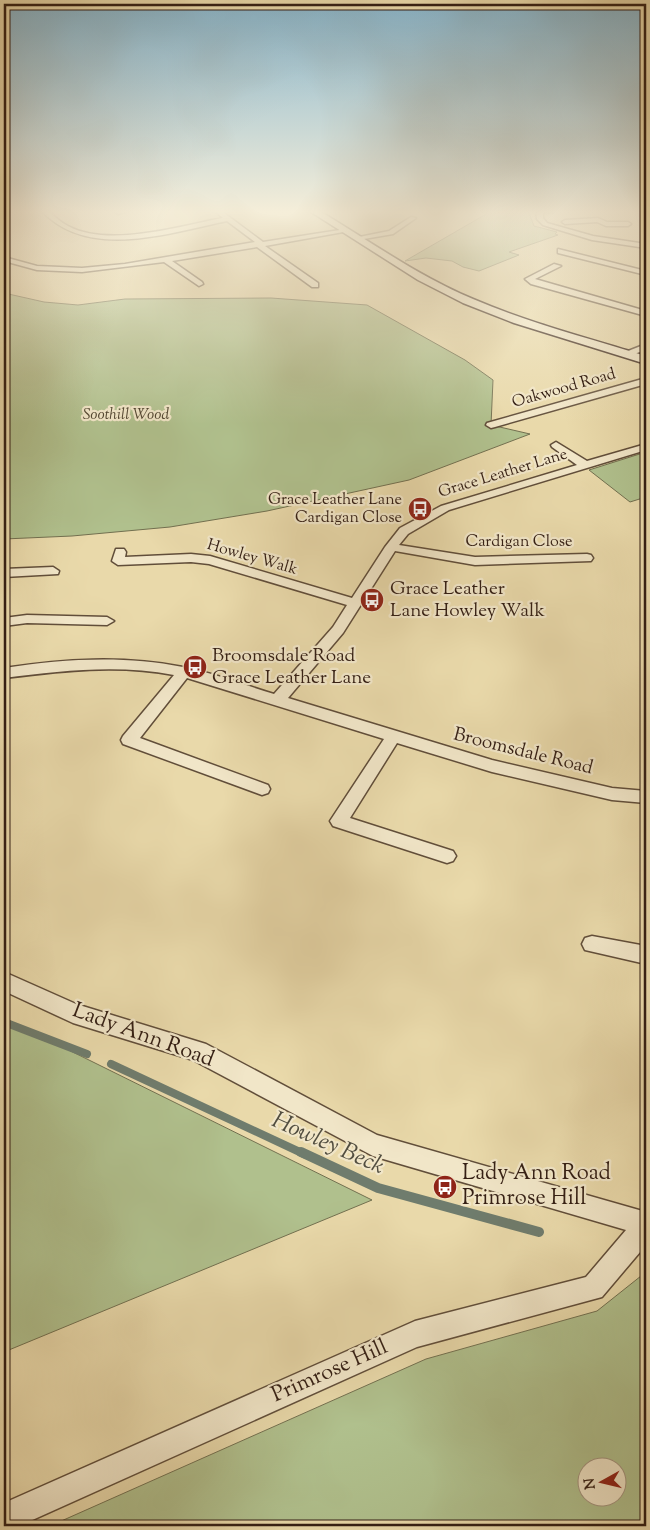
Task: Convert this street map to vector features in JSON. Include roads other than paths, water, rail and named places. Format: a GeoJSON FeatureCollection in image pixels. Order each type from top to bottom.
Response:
{"type":"FeatureCollection","features":[{"type":"Feature","properties":{"kind":"main road"},"geometry":{"type":"LineString","coordinates":[[428,281],[467,301],[518,321],[646,360]]}},
{"type":"Feature","properties":{"kind":"street"},"geometry":{"type":"LineString","coordinates":[[195,281],[199,284]]}},
{"type":"Feature","properties":{"kind":"street"},"geometry":{"type":"LineString","coordinates":[[310,281],[315,285]]}},
{"type":"Feature","properties":{"kind":"street"},"geometry":{"type":"LineString","coordinates":[[533,281],[646,314]]}},
{"type":"Feature","properties":{"kind":"street"},"geometry":{"type":"LineString","coordinates":[[628,353],[646,347]]}},
{"type":"Feature","properties":{"kind":"street","name":"Oakwood Road"},"geometry":{"type":"LineString","coordinates":[[491,425],[646,381]]}},
{"type":"Feature","properties":{"kind":"street"},"geometry":{"type":"LineString","coordinates":[[556,445],[586,466]]}},
{"type":"Feature","properties":{"kind":"street","name":"Grace Leather Lane"},"geometry":{"type":"LineString","coordinates":[[277,701],[338,630],[391,547],[404,531],[445,508],[646,447]]}},
{"type":"Feature","properties":{"kind":"street","name":"Cardigan Close"},"geometry":{"type":"LineString","coordinates":[[391,547],[475,561],[587,558]]}},
{"type":"Feature","properties":{"kind":"street","name":"Howley Walk"},"geometry":{"type":"LineString","coordinates":[[120,552],[118,561],[191,558],[210,560],[354,604]]}},
{"type":"Feature","properties":{"kind":"street"},"geometry":{"type":"LineString","coordinates":[[4,573],[53,571]]}},
{"type":"Feature","properties":{"kind":"street"},"geometry":{"type":"LineString","coordinates":[[4,622],[27,618],[107,621]]}},
{"type":"Feature","properties":{"kind":"street","name":"Broomsdale Road"},"geometry":{"type":"LineString","coordinates":[[4,673],[40,668],[110,663],[137,664],[184,672],[393,737],[516,772],[612,794],[646,797]]}},
{"type":"Feature","properties":{"kind":"street"},"geometry":{"type":"LineString","coordinates":[[184,672],[128,740],[262,789]]}},
{"type":"Feature","properties":{"kind":"street"},"geometry":{"type":"LineString","coordinates":[[393,737],[339,820],[447,856]]}},
{"type":"Feature","properties":{"kind":"street"},"geometry":{"type":"LineString","coordinates":[[592,944],[646,954]]}},
{"type":"Feature","properties":{"kind":"street","name":"Lady Ann Road"},"geometry":{"type":"LineString","coordinates":[[4,981],[73,1012],[198,1052],[372,1145],[646,1226]]}},
{"type":"Feature","properties":{"kind":"street","name":"Primrose Hill"},"geometry":{"type":"LineString","coordinates":[[4,1518],[415,1334],[593,1288],[646,1226]]}},
{"type":"Feature","properties":{"kind":"waterway","name":"Howley Beck"},"geometry":{"type":"LineString","coordinates":[[4,1022],[87,1054]]}},
{"type":"Feature","properties":{"kind":"waterway","name":"Howley Beck"},"geometry":{"type":"LineString","coordinates":[[111,1064],[304,1154]]}},
{"type":"Feature","properties":{"kind":"waterway","name":"Howley Beck"},"geometry":{"type":"LineString","coordinates":[[301,1152],[378,1188],[539,1232]]}},
{"type":"Feature","properties":{"kind":"place","name":"Grace Leather Lane Cardigan Close"},"geometry":{"type":"Point","coordinates":[420,509]}},
{"type":"Feature","properties":{"kind":"place","name":"Grace Leather Lane Howley Walk"},"geometry":{"type":"Point","coordinates":[372,600]}},
{"type":"Feature","properties":{"kind":"place","name":"Broomsdale Road Grace Leather Lane"},"geometry":{"type":"Point","coordinates":[195,667]}},
{"type":"Feature","properties":{"kind":"place","name":"Lady Ann Road Primrose Hill"},"geometry":{"type":"Point","coordinates":[445,1187]}},
{"type":"Feature","properties":{"kind":"park label","name":"Soothill Wood"},"geometry":{"type":"Point","coordinates":[126,415]}}]}
